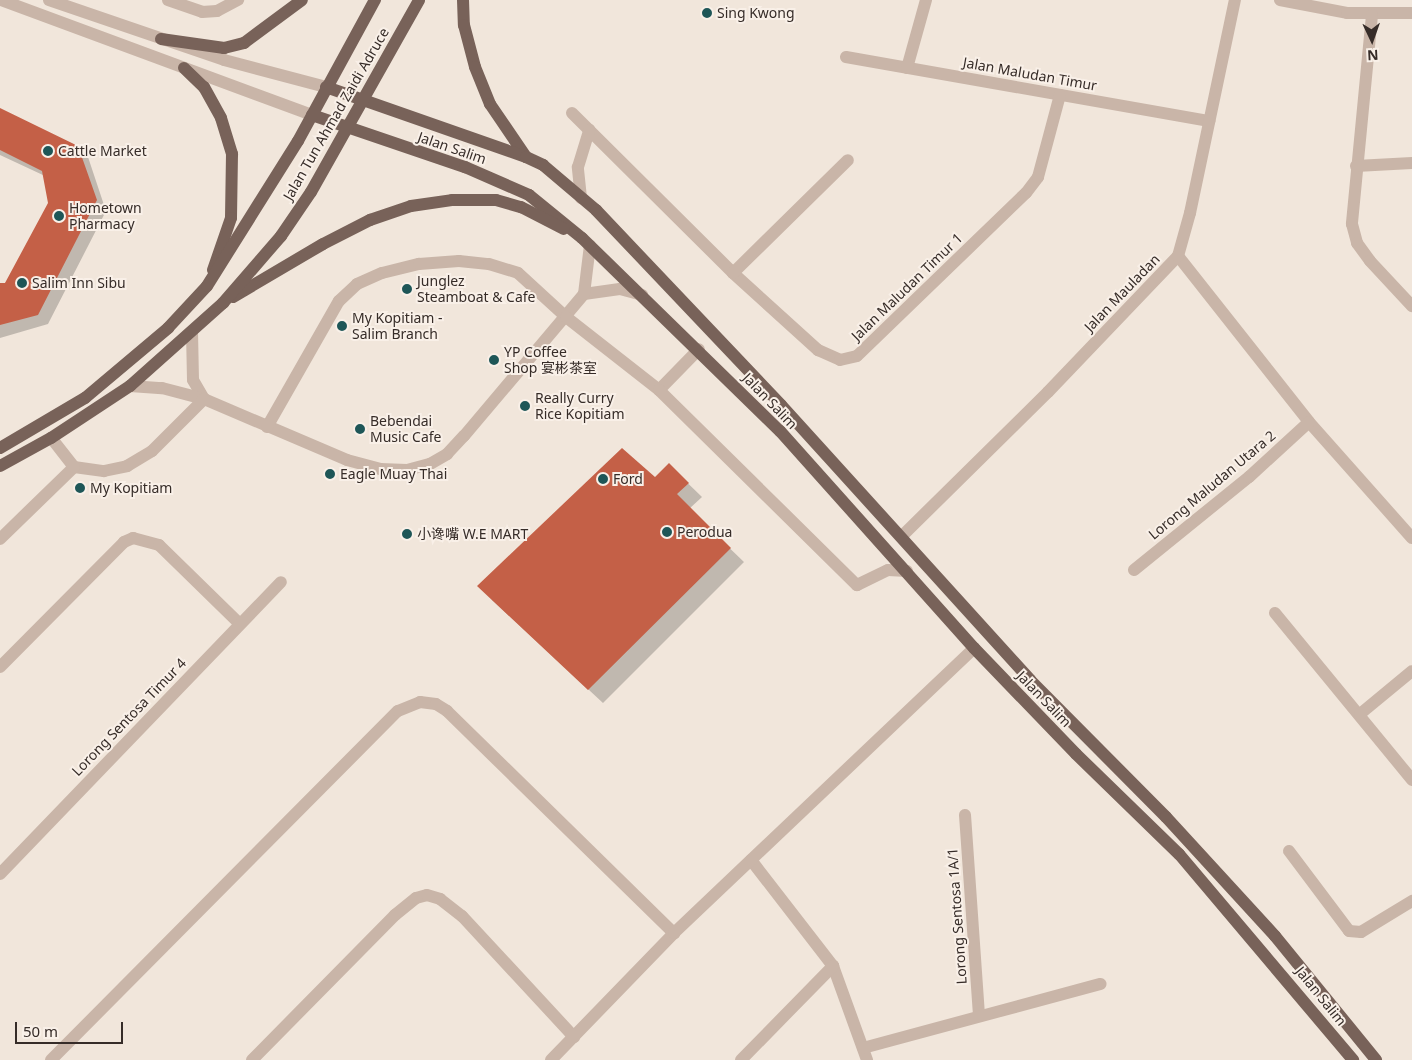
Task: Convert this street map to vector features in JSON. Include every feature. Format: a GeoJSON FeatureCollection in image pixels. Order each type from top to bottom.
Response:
{"type":"FeatureCollection","features":[{"type":"Feature","properties":{"kind":"main road"},"geometry":{"type":"LineString","coordinates":[[161,39],[224,48],[244,43],[302,0]]}},
{"type":"Feature","properties":{"kind":"main road","name":"Jalan Tun Ahmad Zaidi Adruce"},"geometry":{"type":"LineString","coordinates":[[0,448],[85,398],[168,328],[207,286],[243,234],[312,116],[326,86],[375,0]]}},
{"type":"Feature","properties":{"kind":"main road","name":"Jalan Tun Ahmad Zaidi Adruce"},"geometry":{"type":"LineString","coordinates":[[0,466],[52,438],[130,386],[223,303],[281,236],[349,129],[418,0]]}},
{"type":"Feature","properties":{"kind":"main road"},"geometry":{"type":"LineString","coordinates":[[463,0],[464,25],[475,66],[490,104],[526,157]]}},
{"type":"Feature","properties":{"kind":"main road"},"geometry":{"type":"LineString","coordinates":[[184,68],[204,87],[221,118],[232,154],[231,218],[207,286]]}},
{"type":"Feature","properties":{"kind":"main road","name":"Jalan Salim"},"geometry":{"type":"LineString","coordinates":[[326,86],[526,157],[543,165],[581,198],[781,405],[902,536],[1030,680],[1166,817],[1275,936],[1376,1060]]}},
{"type":"Feature","properties":{"kind":"main road","name":"Jalan Salim"},"geometry":{"type":"LineString","coordinates":[[312,116],[465,167],[529,195],[586,241],[699,349],[780,432],[907,571],[974,648],[1076,754],[1179,854],[1353,1060]]}},
{"type":"Feature","properties":{"kind":"main road"},"geometry":{"type":"LineString","coordinates":[[223,303],[323,244],[370,220],[411,206],[452,200],[496,200],[521,207],[586,241]]}},
{"type":"Feature","properties":{"kind":"street","name":"Jalan Salim"},"geometry":{"type":"LineString","coordinates":[[1,0],[312,116]]}},
{"type":"Feature","properties":{"kind":"street","name":"Jalan Salim"},"geometry":{"type":"LineString","coordinates":[[49,0],[161,39],[326,86]]}},
{"type":"Feature","properties":{"kind":"street"},"geometry":{"type":"LineString","coordinates":[[168,0],[202,12],[217,12],[238,0]]}},
{"type":"Feature","properties":{"kind":"street"},"geometry":{"type":"LineString","coordinates":[[907,68],[926,0]]}},
{"type":"Feature","properties":{"kind":"street","name":"Jalan Mauladan"},"geometry":{"type":"LineString","coordinates":[[902,536],[1048,392],[1178,256],[1235,0]]}},
{"type":"Feature","properties":{"kind":"street"},"geometry":{"type":"LineString","coordinates":[[1280,0],[1372,15],[1412,13]]}},
{"type":"Feature","properties":{"kind":"street"},"geometry":{"type":"LineString","coordinates":[[1372,15],[1356,166],[1352,224],[1357,243],[1412,306]]}},
{"type":"Feature","properties":{"kind":"street","name":"Jalan Maludan Timur"},"geometry":{"type":"LineString","coordinates":[[846,57],[1209,121]]}},
{"type":"Feature","properties":{"kind":"street","name":"Jalan Maludan Timur 1"},"geometry":{"type":"LineString","coordinates":[[572,113],[733,273],[818,350],[840,360],[857,356],[1026,192],[1038,177],[1060,95]]}},
{"type":"Feature","properties":{"kind":"street"},"geometry":{"type":"LineString","coordinates":[[581,198],[578,167],[589,130]]}},
{"type":"Feature","properties":{"kind":"street"},"geometry":{"type":"LineString","coordinates":[[733,273],[848,160]]}},
{"type":"Feature","properties":{"kind":"street"},"geometry":{"type":"LineString","coordinates":[[1356,166],[1412,163]]}},
{"type":"Feature","properties":{"kind":"street"},"geometry":{"type":"LineString","coordinates":[[130,386],[162,388],[204,399],[347,460],[380,469],[407,470],[430,464],[446,454],[464,436],[584,294],[586,241]]}},
{"type":"Feature","properties":{"kind":"street"},"geometry":{"type":"LineString","coordinates":[[1178,256],[1309,422],[1412,538]]}},
{"type":"Feature","properties":{"kind":"street"},"geometry":{"type":"LineString","coordinates":[[268,427],[338,301],[357,284],[382,273],[419,264],[459,261],[488,264],[518,273],[566,316],[659,390],[856,585],[888,570],[907,571]]}},
{"type":"Feature","properties":{"kind":"street"},"geometry":{"type":"LineString","coordinates":[[584,294],[620,289],[642,295]]}},
{"type":"Feature","properties":{"kind":"street"},"geometry":{"type":"LineString","coordinates":[[192,332],[193,380],[204,399]]}},
{"type":"Feature","properties":{"kind":"street"},"geometry":{"type":"LineString","coordinates":[[659,390],[699,349]]}},
{"type":"Feature","properties":{"kind":"street"},"geometry":{"type":"LineString","coordinates":[[52,438],[74,466],[104,471],[126,466],[152,452],[204,399]]}},
{"type":"Feature","properties":{"kind":"street","name":"Lorong Maludan Utara 2"},"geometry":{"type":"LineString","coordinates":[[1134,570],[1249,477],[1309,422]]}},
{"type":"Feature","properties":{"kind":"street"},"geometry":{"type":"LineString","coordinates":[[0,539],[74,466]]}},
{"type":"Feature","properties":{"kind":"street"},"geometry":{"type":"LineString","coordinates":[[0,667],[124,542],[133,538],[158,545],[240,624]]}},
{"type":"Feature","properties":{"kind":"street","name":"Lorong Sentosa Timur 4"},"geometry":{"type":"LineString","coordinates":[[0,874],[281,582]]}},
{"type":"Feature","properties":{"kind":"street"},"geometry":{"type":"LineString","coordinates":[[1275,613],[1360,714],[1412,780]]}},
{"type":"Feature","properties":{"kind":"street"},"geometry":{"type":"LineString","coordinates":[[551,1060],[674,933],[974,648]]}},
{"type":"Feature","properties":{"kind":"street"},"geometry":{"type":"LineString","coordinates":[[1360,714],[1412,671]]}},
{"type":"Feature","properties":{"kind":"street"},"geometry":{"type":"LineString","coordinates":[[51,1060],[398,711],[420,702],[436,704],[447,711],[674,933]]}},
{"type":"Feature","properties":{"kind":"street","name":"Lorong Sentosa 1A/1"},"geometry":{"type":"LineString","coordinates":[[966,815],[979,1016]]}},
{"type":"Feature","properties":{"kind":"street"},"geometry":{"type":"LineString","coordinates":[[1289,851],[1349,931],[1361,932],[1412,901]]}},
{"type":"Feature","properties":{"kind":"street"},"geometry":{"type":"LineString","coordinates":[[751,860],[834,966],[865,1054],[979,1016],[1100,984]]}},
{"type":"Feature","properties":{"kind":"street"},"geometry":{"type":"LineString","coordinates":[[252,1060],[395,915],[416,898],[427,895],[440,900],[462,916],[574,1037]]}},
{"type":"Feature","properties":{"kind":"street"},"geometry":{"type":"LineString","coordinates":[[741,1060],[834,966]]}},
{"type":"Feature","properties":{"kind":"building"},"geometry":{"type":"Polygon","coordinates":[[[0,108],[78,146],[97,200],[38,315],[0,325],[0,283],[5,283],[48,203],[42,171],[0,150],[0,108]]]}},
{"type":"Feature","properties":{"kind":"building"},"geometry":{"type":"Polygon","coordinates":[[[622,448],[655,477],[669,463],[689,483],[677,494],[731,548],[588,690],[477,586],[622,448]]]}},
{"type":"Feature","properties":{"kind":"place","name":"Sing Kwong"},"geometry":{"type":"Point","coordinates":[707,13]}},
{"type":"Feature","properties":{"kind":"place","name":"Cattle Market"},"geometry":{"type":"Point","coordinates":[48,151]}},
{"type":"Feature","properties":{"kind":"place","name":"Hometown Pharmacy"},"geometry":{"type":"Point","coordinates":[59,216]}},
{"type":"Feature","properties":{"kind":"place","name":"Salim Inn Sibu"},"geometry":{"type":"Point","coordinates":[22,283]}},
{"type":"Feature","properties":{"kind":"place","name":"Junglez Steamboat & Cafe"},"geometry":{"type":"Point","coordinates":[407,289]}},
{"type":"Feature","properties":{"kind":"place","name":"My Kopitiam - Salim Branch"},"geometry":{"type":"Point","coordinates":[342,326]}},
{"type":"Feature","properties":{"kind":"place","name":"YP Coffee Shop 宴彬茶室"},"geometry":{"type":"Point","coordinates":[494,360]}},
{"type":"Feature","properties":{"kind":"place","name":"Really Curry Rice Kopitiam"},"geometry":{"type":"Point","coordinates":[525,406]}},
{"type":"Feature","properties":{"kind":"place","name":"Bebendai Music Cafe"},"geometry":{"type":"Point","coordinates":[360,429]}},
{"type":"Feature","properties":{"kind":"place","name":"Eagle Muay Thai"},"geometry":{"type":"Point","coordinates":[330,474]}},
{"type":"Feature","properties":{"kind":"place","name":"Ford"},"geometry":{"type":"Point","coordinates":[603,479]}},
{"type":"Feature","properties":{"kind":"place","name":"My Kopitiam"},"geometry":{"type":"Point","coordinates":[80,488]}},
{"type":"Feature","properties":{"kind":"place","name":"Perodua"},"geometry":{"type":"Point","coordinates":[667,532]}},
{"type":"Feature","properties":{"kind":"place","name":"小谗嘴 W.E MART"},"geometry":{"type":"Point","coordinates":[407,534]}}]}
